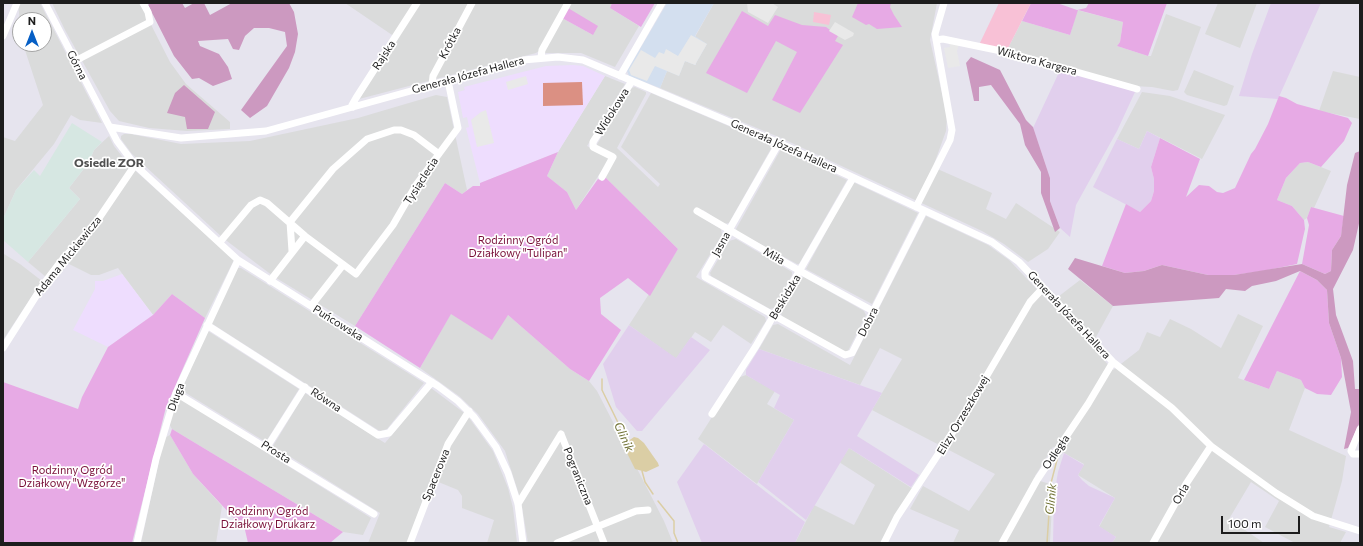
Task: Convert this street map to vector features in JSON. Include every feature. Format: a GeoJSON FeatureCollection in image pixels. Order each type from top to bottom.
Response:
{"type":"FeatureCollection","features":[{"type":"Feature","properties":{"kind":"street"},"geometry":{"type":"LineString","coordinates":[[3,36],[17,3]]}},
{"type":"Feature","properties":{"kind":"street","name":"Górna"},"geometry":{"type":"LineString","coordinates":[[45,3],[110,127]]}},
{"type":"Feature","properties":{"kind":"street"},"geometry":{"type":"LineString","coordinates":[[75,60],[150,22],[148,12],[143,3]]}},
{"type":"Feature","properties":{"kind":"street","name":"Rajska"},"geometry":{"type":"LineString","coordinates":[[353,107],[352,105],[356,98],[417,3]]}},
{"type":"Feature","properties":{"kind":"street","name":"Krótka"},"geometry":{"type":"LineString","coordinates":[[432,85],[433,76],[472,3]]}},
{"type":"Feature","properties":{"kind":"street"},"geometry":{"type":"LineString","coordinates":[[541,57],[542,50],[568,3]]}},
{"type":"Feature","properties":{"kind":"street"},"geometry":{"type":"LineString","coordinates":[[620,76],[662,3]]}},
{"type":"Feature","properties":{"kind":"street"},"geometry":{"type":"LineString","coordinates":[[916,207],[950,140],[952,130],[935,34],[944,3]]}},
{"type":"Feature","properties":{"kind":"street","name":"Wiktora Kargera"},"geometry":{"type":"LineString","coordinates":[[936,40],[948,40],[1006,52],[1137,90]]}},
{"type":"Feature","properties":{"kind":"street","name":"Generała Józefa Hallera"},"geometry":{"type":"LineString","coordinates":[[110,127],[176,138],[266,131],[398,93],[523,60],[541,57],[575,58],[632,80],[779,143],[924,211],[954,223],[1006,251],[1114,362],[1172,408],[1211,446],[1276,493],[1307,512],[1324,520],[1360,531]]}},
{"type":"Feature","properties":{"kind":"street","name":"Widokowa"},"geometry":{"type":"LineString","coordinates":[[602,177],[613,157],[593,147],[593,142],[632,80]]}},
{"type":"Feature","properties":{"kind":"street","name":"Tysiąclecia"},"geometry":{"type":"LineString","coordinates":[[343,265],[356,274],[393,225],[416,184],[458,128],[448,81]]}},
{"type":"Feature","properties":{"kind":"street","name":"Puńcowska"},"geometry":{"type":"LineString","coordinates":[[110,127],[124,152],[135,165],[238,260],[432,382],[469,411],[496,447],[508,473],[518,504],[523,543]]}},
{"type":"Feature","properties":{"kind":"street"},"geometry":{"type":"LineString","coordinates":[[292,251],[290,222],[333,168],[367,139],[394,130],[401,130],[414,135],[439,154]]}},
{"type":"Feature","properties":{"kind":"street","name":"Jasna"},"geometry":{"type":"LineString","coordinates":[[773,316],[705,277],[705,272],[779,143]]}},
{"type":"Feature","properties":{"kind":"street","name":"Adama Mickiewicza"},"geometry":{"type":"LineString","coordinates":[[3,348],[46,282],[66,255],[95,224],[135,165]]}},
{"type":"Feature","properties":{"kind":"street","name":"Beskidzka"},"geometry":{"type":"LineString","coordinates":[[712,414],[800,271],[853,178]]}},
{"type":"Feature","properties":{"kind":"street"},"geometry":{"type":"LineString","coordinates":[[220,242],[250,205],[260,200],[267,203],[305,236],[343,265],[311,306]]}},
{"type":"Feature","properties":{"kind":"street","name":"Miła"},"geometry":{"type":"LineString","coordinates":[[698,211],[800,271],[873,311]]}},
{"type":"Feature","properties":{"kind":"street","name":"Dobra"},"geometry":{"type":"LineString","coordinates":[[773,316],[846,355],[852,353],[924,211]]}},
{"type":"Feature","properties":{"kind":"street"},"geometry":{"type":"LineString","coordinates":[[270,281],[305,236]]}},
{"type":"Feature","properties":{"kind":"street","name":"Długa"},"geometry":{"type":"LineString","coordinates":[[137,543],[156,459],[176,393],[238,260]]}},
{"type":"Feature","properties":{"kind":"street","name":"Elizy Orzeszkowej"},"geometry":{"type":"LineString","coordinates":[[884,543],[897,517],[962,418],[1030,302],[1043,288]]}},
{"type":"Feature","properties":{"kind":"street","name":"Równa"},"geometry":{"type":"LineString","coordinates":[[207,325],[382,436],[389,433],[432,382]]}},
{"type":"Feature","properties":{"kind":"street","name":"Odległa"},"geometry":{"type":"LineString","coordinates":[[1002,543],[1037,480],[1114,362]]}},
{"type":"Feature","properties":{"kind":"street"},"geometry":{"type":"LineString","coordinates":[[267,447],[305,387]]}},
{"type":"Feature","properties":{"kind":"street","name":"Prosta"},"geometry":{"type":"LineString","coordinates":[[176,393],[267,447],[374,514]]}},
{"type":"Feature","properties":{"kind":"street","name":"Spacerowa"},"geometry":{"type":"LineString","coordinates":[[410,543],[448,444],[469,411]]}},
{"type":"Feature","properties":{"kind":"street"},"geometry":{"type":"LineString","coordinates":[[1360,429],[1351,451],[1353,454],[1360,454]]}},
{"type":"Feature","properties":{"kind":"street","name":"Pograniczna"},"geometry":{"type":"LineString","coordinates":[[518,504],[561,434],[604,543]]}},
{"type":"Feature","properties":{"kind":"street","name":"Orla"},"geometry":{"type":"LineString","coordinates":[[1153,543],[1186,484],[1211,446]]}},
{"type":"Feature","properties":{"kind":"street"},"geometry":{"type":"LineString","coordinates":[[557,543],[636,511],[648,510]]}},
{"type":"Feature","properties":{"kind":"shaded area"},"geometry":{"type":"Polygon","coordinates":[[[18,3],[40,3],[45,12],[19,12],[18,3]]]}},
{"type":"Feature","properties":{"kind":"shaded area"},"geometry":{"type":"Polygon","coordinates":[[[52,3],[140,3],[170,62],[186,84],[230,122],[230,129],[187,131],[149,128],[119,121],[110,111],[65,30],[52,3]]]}},
{"type":"Feature","properties":{"kind":"shaded area"},"geometry":{"type":"Polygon","coordinates":[[[151,3],[182,3],[185,8],[194,3],[204,3],[210,15],[232,3],[289,3],[294,12],[298,34],[295,52],[289,68],[267,106],[250,118],[241,110],[287,46],[285,32],[269,28],[254,28],[245,36],[239,50],[233,49],[228,39],[198,41],[200,46],[219,54],[228,67],[232,79],[213,86],[199,78],[192,79],[174,56],[148,5],[151,3]]]}},
{"type":"Feature","properties":{"kind":"shaded area"},"geometry":{"type":"Polygon","coordinates":[[[345,3],[565,3],[539,51],[536,53],[359,99],[398,39],[345,3]]]}},
{"type":"Feature","properties":{"kind":"shaded area"},"geometry":{"type":"Polygon","coordinates":[[[571,3],[612,3],[610,8],[639,26],[615,67],[581,53],[545,53],[545,49],[562,18],[593,35],[568,8],[571,3]]]}},
{"type":"Feature","properties":{"kind":"shaded area"},"geometry":{"type":"Polygon","coordinates":[[[667,3],[714,3],[695,36],[707,44],[695,65],[685,61],[679,76],[667,71],[660,88],[629,76],[627,71],[667,3]]]}},
{"type":"Feature","properties":{"kind":"shaded area"},"geometry":{"type":"Polygon","coordinates":[[[714,3],[937,3],[930,40],[947,116],[946,131],[933,167],[992,193],[986,209],[1006,219],[1016,203],[1060,232],[1048,249],[1028,262],[1004,244],[982,231],[781,138],[660,88],[667,71],[685,61],[696,65],[695,37],[714,3]]]}},
{"type":"Feature","properties":{"kind":"shaded area"},"geometry":{"type":"Polygon","coordinates":[[[747,3],[772,3],[778,7],[768,23],[748,12],[747,3]]]}},
{"type":"Feature","properties":{"kind":"shaded area"},"geometry":{"type":"Polygon","coordinates":[[[999,3],[1031,3],[1007,50],[979,45],[999,3]]]}},
{"type":"Feature","properties":{"kind":"shaded area"},"geometry":{"type":"Polygon","coordinates":[[[1218,3],[1257,3],[1240,48],[1205,34],[1218,3]]]}},
{"type":"Feature","properties":{"kind":"shaded area"},"geometry":{"type":"Polygon","coordinates":[[[1271,3],[1321,3],[1278,99],[1239,96],[1252,54],[1271,3]]]}},
{"type":"Feature","properties":{"kind":"shaded area"},"geometry":{"type":"Polygon","coordinates":[[[1077,10],[1123,22],[1120,42],[1117,46],[1148,56],[1151,56],[1166,14],[1201,27],[1178,90],[1173,91],[1152,87],[1133,86],[1007,50],[1022,21],[1070,35],[1077,10]]]}},
{"type":"Feature","properties":{"kind":"shaded area"},"geometry":{"type":"Polygon","coordinates":[[[814,12],[831,15],[829,25],[813,22],[814,12]]]}},
{"type":"Feature","properties":{"kind":"shaded area"},"geometry":{"type":"Polygon","coordinates":[[[835,22],[854,33],[853,36],[845,40],[829,31],[835,22]]]}},
{"type":"Feature","properties":{"kind":"shaded area"},"geometry":{"type":"Polygon","coordinates":[[[52,26],[102,123],[80,120],[71,115],[54,144],[16,190],[3,219],[3,137],[15,141],[43,105],[26,52],[52,52],[52,26]]]}},
{"type":"Feature","properties":{"kind":"shaded area"},"geometry":{"type":"Polygon","coordinates":[[[691,35],[707,44],[695,65],[685,61],[679,76],[655,66],[647,81],[631,75],[629,70],[641,50],[655,58],[659,52],[664,54],[666,49],[678,56],[691,35]]]}},
{"type":"Feature","properties":{"kind":"shaded area"},"geometry":{"type":"Polygon","coordinates":[[[949,42],[959,44],[957,51],[960,66],[948,68],[944,48],[950,47],[949,42]]]}},
{"type":"Feature","properties":{"kind":"shaded area"},"geometry":{"type":"Polygon","coordinates":[[[971,57],[1000,70],[1026,120],[1033,127],[1050,178],[1050,201],[1060,228],[1055,232],[1041,193],[1041,172],[1025,145],[1020,124],[991,85],[979,87],[979,101],[974,101],[966,63],[971,57]]]}},
{"type":"Feature","properties":{"kind":"shaded area"},"geometry":{"type":"Polygon","coordinates":[[[546,66],[583,66],[605,76],[558,152],[480,183],[466,128],[469,127],[467,117],[463,118],[458,92],[465,90],[464,87],[546,66]]]}},
{"type":"Feature","properties":{"kind":"shaded area"},"geometry":{"type":"Polygon","coordinates":[[[1061,68],[1133,89],[1135,92],[1117,131],[1076,205],[1070,237],[1060,228],[1050,201],[1050,178],[1033,128],[1061,68]]]}},
{"type":"Feature","properties":{"kind":"shaded area"},"geometry":{"type":"Polygon","coordinates":[[[1194,70],[1234,86],[1227,105],[1224,106],[1187,95],[1184,92],[1194,70]]]}},
{"type":"Feature","properties":{"kind":"shaded area"},"geometry":{"type":"Polygon","coordinates":[[[1333,71],[1360,77],[1360,119],[1319,111],[1333,71]]]}},
{"type":"Feature","properties":{"kind":"shaded area"},"geometry":{"type":"Polygon","coordinates":[[[526,76],[528,84],[508,90],[506,82],[526,76]]]}},
{"type":"Feature","properties":{"kind":"shaded area"},"geometry":{"type":"Polygon","coordinates":[[[605,76],[625,84],[587,146],[610,158],[576,210],[567,192],[547,176],[558,152],[605,76]]]}},
{"type":"Feature","properties":{"kind":"shaded area"},"geometry":{"type":"Polygon","coordinates":[[[582,82],[583,105],[543,106],[543,83],[582,82]]]}},
{"type":"Feature","properties":{"kind":"shaded area"},"geometry":{"type":"Polygon","coordinates":[[[184,85],[215,112],[208,129],[187,129],[185,117],[167,113],[175,93],[184,85]]]}},
{"type":"Feature","properties":{"kind":"shaded area"},"geometry":{"type":"Polygon","coordinates":[[[635,87],[646,92],[646,94],[617,148],[658,187],[660,184],[621,147],[651,93],[773,145],[729,223],[724,224],[703,210],[699,216],[721,229],[722,235],[696,277],[765,317],[766,321],[751,344],[723,325],[711,342],[695,332],[676,359],[629,325],[678,249],[605,177],[616,156],[596,146],[631,88],[635,87]]]}},
{"type":"Feature","properties":{"kind":"shaded area"},"geometry":{"type":"Polygon","coordinates":[[[1142,92],[1170,96],[1225,115],[1202,159],[1147,131],[1139,149],[1117,139],[1142,92]]]}},
{"type":"Feature","properties":{"kind":"shaded area"},"geometry":{"type":"Polygon","coordinates":[[[436,95],[447,97],[467,190],[462,194],[445,183],[355,326],[273,276],[223,238],[132,154],[121,139],[121,136],[124,134],[131,134],[181,144],[250,141],[358,118],[436,95]]]}},
{"type":"Feature","properties":{"kind":"shaded area"},"geometry":{"type":"Polygon","coordinates":[[[486,110],[494,143],[477,147],[471,120],[486,110]]]}},
{"type":"Feature","properties":{"kind":"shaded area"},"geometry":{"type":"Polygon","coordinates":[[[72,123],[102,142],[94,150],[89,162],[69,188],[80,199],[28,262],[3,240],[3,219],[16,190],[34,170],[40,176],[72,123]]]}},
{"type":"Feature","properties":{"kind":"shaded area"},"geometry":{"type":"Polygon","coordinates":[[[1147,131],[1160,138],[1151,167],[1154,179],[1154,191],[1151,201],[1140,212],[1093,187],[1117,139],[1139,149],[1147,131]]]}},
{"type":"Feature","properties":{"kind":"shaded area"},"geometry":{"type":"Polygon","coordinates":[[[109,136],[114,146],[128,164],[234,260],[205,318],[172,294],[153,315],[118,268],[99,275],[91,275],[69,264],[62,256],[46,277],[28,262],[80,199],[69,188],[89,162],[94,150],[109,136]]]}},
{"type":"Feature","properties":{"kind":"shaded area"},"geometry":{"type":"Polygon","coordinates":[[[781,149],[847,180],[799,264],[738,232],[736,229],[781,149]]]}},
{"type":"Feature","properties":{"kind":"shaded area"},"geometry":{"type":"Polygon","coordinates":[[[1360,151],[1360,219],[1353,250],[1333,289],[1336,315],[1353,361],[1355,389],[1360,389],[1360,422],[1348,448],[1344,449],[1351,412],[1341,358],[1329,323],[1327,290],[1317,280],[1300,271],[1276,281],[1252,286],[1245,291],[1226,289],[1219,298],[1113,306],[1068,269],[1075,258],[1125,273],[1144,271],[1162,265],[1208,275],[1234,275],[1302,264],[1325,274],[1331,271],[1332,250],[1341,236],[1347,185],[1355,153],[1360,151]]]}},
{"type":"Feature","properties":{"kind":"shaded area"},"geometry":{"type":"Polygon","coordinates":[[[1308,162],[1331,171],[1314,208],[1311,207],[1307,218],[1304,220],[1292,206],[1277,200],[1286,178],[1300,163],[1308,162]]]}},
{"type":"Feature","properties":{"kind":"shaded area"},"geometry":{"type":"Polygon","coordinates":[[[853,182],[918,213],[872,304],[806,269],[853,182]]]}},
{"type":"Feature","properties":{"kind":"shaded area"},"geometry":{"type":"Polygon","coordinates":[[[926,216],[988,245],[1009,260],[1050,303],[1080,280],[1113,306],[1091,346],[1113,370],[1139,350],[1147,332],[1160,337],[1170,319],[1191,329],[1221,348],[1238,314],[1263,326],[1238,378],[1269,389],[1277,371],[1301,380],[1305,388],[1289,430],[1346,456],[1342,481],[1329,527],[1346,532],[1340,543],[1295,543],[1265,527],[1279,501],[1251,482],[1229,519],[1264,543],[1112,543],[1116,537],[1099,527],[1115,498],[1078,475],[1084,464],[1053,447],[1035,476],[1037,480],[1053,485],[1050,543],[953,543],[959,530],[910,509],[923,486],[969,511],[995,474],[872,410],[902,359],[880,348],[860,385],[759,349],[773,325],[778,324],[850,365],[926,216]]]}},
{"type":"Feature","properties":{"kind":"shaded area"},"geometry":{"type":"Polygon","coordinates":[[[736,239],[792,272],[792,275],[774,308],[770,309],[711,276],[710,273],[729,241],[736,239]]]}},
{"type":"Feature","properties":{"kind":"shaded area"},"geometry":{"type":"Polygon","coordinates":[[[3,251],[4,254],[42,281],[3,340],[3,251]]]}},
{"type":"Feature","properties":{"kind":"shaded area"},"geometry":{"type":"Polygon","coordinates":[[[237,268],[241,268],[424,383],[387,429],[381,431],[378,430],[211,323],[237,268]]]}},
{"type":"Feature","properties":{"kind":"shaded area"},"geometry":{"type":"Polygon","coordinates":[[[122,274],[153,315],[108,347],[73,330],[95,289],[95,281],[103,281],[122,274]]]}},
{"type":"Feature","properties":{"kind":"shaded area"},"geometry":{"type":"Polygon","coordinates":[[[804,277],[864,311],[866,315],[848,351],[844,352],[782,317],[781,313],[801,278],[804,277]]]}},
{"type":"Feature","properties":{"kind":"shaded area"},"geometry":{"type":"Polygon","coordinates":[[[451,313],[508,315],[570,369],[589,381],[597,391],[664,521],[673,543],[528,543],[521,501],[505,451],[478,414],[459,396],[420,368],[451,313]]]}},
{"type":"Feature","properties":{"kind":"shaded area"},"geometry":{"type":"Polygon","coordinates":[[[629,325],[676,358],[691,337],[710,350],[642,431],[637,431],[616,407],[603,364],[629,325]]]}},
{"type":"Feature","properties":{"kind":"shaded area"},"geometry":{"type":"Polygon","coordinates":[[[208,331],[299,389],[267,440],[264,441],[181,390],[208,331]]]}},
{"type":"Feature","properties":{"kind":"shaded area"},"geometry":{"type":"Polygon","coordinates":[[[759,349],[882,393],[857,436],[919,475],[911,487],[849,448],[806,520],[758,482],[794,420],[774,408],[780,395],[746,375],[746,370],[759,349]]]}},
{"type":"Feature","properties":{"kind":"shaded area"},"geometry":{"type":"Polygon","coordinates":[[[746,375],[775,391],[767,404],[794,420],[757,484],[698,439],[737,378],[746,375]]]}},
{"type":"Feature","properties":{"kind":"shaded area"},"geometry":{"type":"Polygon","coordinates":[[[431,388],[467,415],[493,451],[508,488],[513,508],[517,543],[487,543],[494,520],[462,508],[462,496],[458,490],[431,479],[407,543],[368,543],[380,513],[273,446],[305,393],[385,443],[431,388]]]}},
{"type":"Feature","properties":{"kind":"shaded area"},"geometry":{"type":"Polygon","coordinates":[[[178,397],[371,518],[363,535],[343,532],[172,429],[169,424],[178,397]]]}},
{"type":"Feature","properties":{"kind":"shaded area"},"geometry":{"type":"Polygon","coordinates":[[[170,435],[193,474],[222,506],[216,543],[141,543],[164,438],[170,435]]]}},
{"type":"Feature","properties":{"kind":"shaded area"},"geometry":{"type":"Polygon","coordinates":[[[634,437],[638,438],[644,443],[659,466],[646,472],[635,469],[624,447],[624,444],[634,437]]]}},
{"type":"Feature","properties":{"kind":"shaded area"},"geometry":{"type":"Polygon","coordinates":[[[704,444],[805,522],[795,543],[702,543],[677,482],[704,444]]]}},
{"type":"Feature","properties":{"kind":"shaded area"},"geometry":{"type":"Polygon","coordinates":[[[849,448],[913,489],[895,516],[880,543],[795,543],[814,505],[854,525],[875,485],[839,462],[849,448]]]}},
{"type":"Feature","properties":{"kind":"shaded area"},"geometry":{"type":"Polygon","coordinates":[[[1064,453],[1084,465],[1078,475],[1082,480],[1089,486],[1115,498],[1099,526],[1116,537],[1112,543],[1053,543],[1054,496],[1058,472],[1064,453]]]}},
{"type":"Feature","properties":{"kind":"green space"},"geometry":{"type":"Polygon","coordinates":[[[612,3],[655,3],[641,27],[610,8],[612,3]]]}},
{"type":"Feature","properties":{"kind":"green space"},"geometry":{"type":"Polygon","coordinates":[[[858,3],[891,3],[890,7],[902,27],[877,29],[869,24],[866,25],[852,17],[858,3]]]}},
{"type":"Feature","properties":{"kind":"green space"},"geometry":{"type":"Polygon","coordinates":[[[1031,3],[1057,3],[1077,10],[1086,8],[1089,3],[1167,3],[1148,56],[1117,46],[1120,42],[1123,22],[1078,10],[1070,35],[1022,21],[1031,3]]]}},
{"type":"Feature","properties":{"kind":"green space"},"geometry":{"type":"Polygon","coordinates":[[[568,8],[598,26],[593,35],[562,18],[568,8]]]}},
{"type":"Feature","properties":{"kind":"green space"},"geometry":{"type":"Polygon","coordinates":[[[742,11],[768,26],[775,15],[802,25],[826,27],[838,36],[835,41],[843,45],[800,113],[772,100],[797,52],[776,41],[747,93],[706,73],[742,11]]]}},
{"type":"Feature","properties":{"kind":"green space"},"geometry":{"type":"Polygon","coordinates":[[[1279,96],[1297,104],[1348,118],[1352,123],[1344,141],[1321,167],[1308,162],[1300,163],[1286,178],[1277,200],[1292,206],[1304,220],[1305,229],[1297,264],[1234,275],[1208,275],[1162,265],[1144,271],[1125,273],[1102,266],[1126,204],[1140,212],[1151,201],[1154,191],[1154,179],[1151,167],[1160,138],[1200,159],[1186,197],[1199,185],[1209,186],[1217,192],[1223,193],[1235,188],[1251,154],[1268,124],[1279,96]]]}},
{"type":"Feature","properties":{"kind":"green space","name":"Rodzinny Ogród Działkowy \"Tulipan\""},"geometry":{"type":"Polygon","coordinates":[[[558,152],[547,176],[567,192],[576,210],[598,179],[602,181],[605,177],[678,249],[650,296],[628,278],[600,298],[601,314],[621,330],[589,381],[570,369],[508,315],[492,340],[451,314],[420,368],[355,326],[445,183],[462,194],[473,186],[480,186],[480,183],[558,152]]]}},
{"type":"Feature","properties":{"kind":"green space"},"geometry":{"type":"Polygon","coordinates":[[[1311,207],[1344,216],[1341,236],[1332,250],[1331,271],[1325,274],[1302,264],[1309,225],[1307,218],[1311,207]]]}},
{"type":"Feature","properties":{"kind":"green space"},"geometry":{"type":"Polygon","coordinates":[[[1300,271],[1317,280],[1327,290],[1329,323],[1341,358],[1342,377],[1331,395],[1317,394],[1305,388],[1301,380],[1277,371],[1269,389],[1244,380],[1300,271]]]}},
{"type":"Feature","properties":{"kind":"green space","name":"Rodzinny Ogród Działkowy \"Wzgórze\""},"geometry":{"type":"Polygon","coordinates":[[[172,294],[205,318],[166,407],[132,543],[3,543],[3,382],[78,409],[82,397],[108,347],[153,315],[172,294]]]}},
{"type":"Feature","properties":{"kind":"green space","name":"Rodzinny Ogród Działkowy Drukarz"},"geometry":{"type":"Polygon","coordinates":[[[172,429],[343,532],[330,543],[248,543],[245,530],[193,474],[170,435],[172,429]]]}},
{"type":"Feature","properties":{"kind":"waterway","name":"Glinik"},"geometry":{"type":"LineString","coordinates":[[602,379],[602,390],[628,443]]}},
{"type":"Feature","properties":{"kind":"waterway","name":"Glinik"},"geometry":{"type":"LineString","coordinates":[[1047,543],[1051,483],[1058,456]]}},
{"type":"Feature","properties":{"kind":"waterway","name":"Glinik"},"geometry":{"type":"LineString","coordinates":[[642,471],[645,482],[653,494]]}},
{"type":"Feature","properties":{"kind":"waterway","name":"Glinik"},"geometry":{"type":"LineString","coordinates":[[658,501],[674,521],[674,533],[678,543]]}},
{"type":"Feature","properties":{"kind":"district","name":"Osiedle ZOR"},"geometry":{"type":"Point","coordinates":[109,163]}}]}
